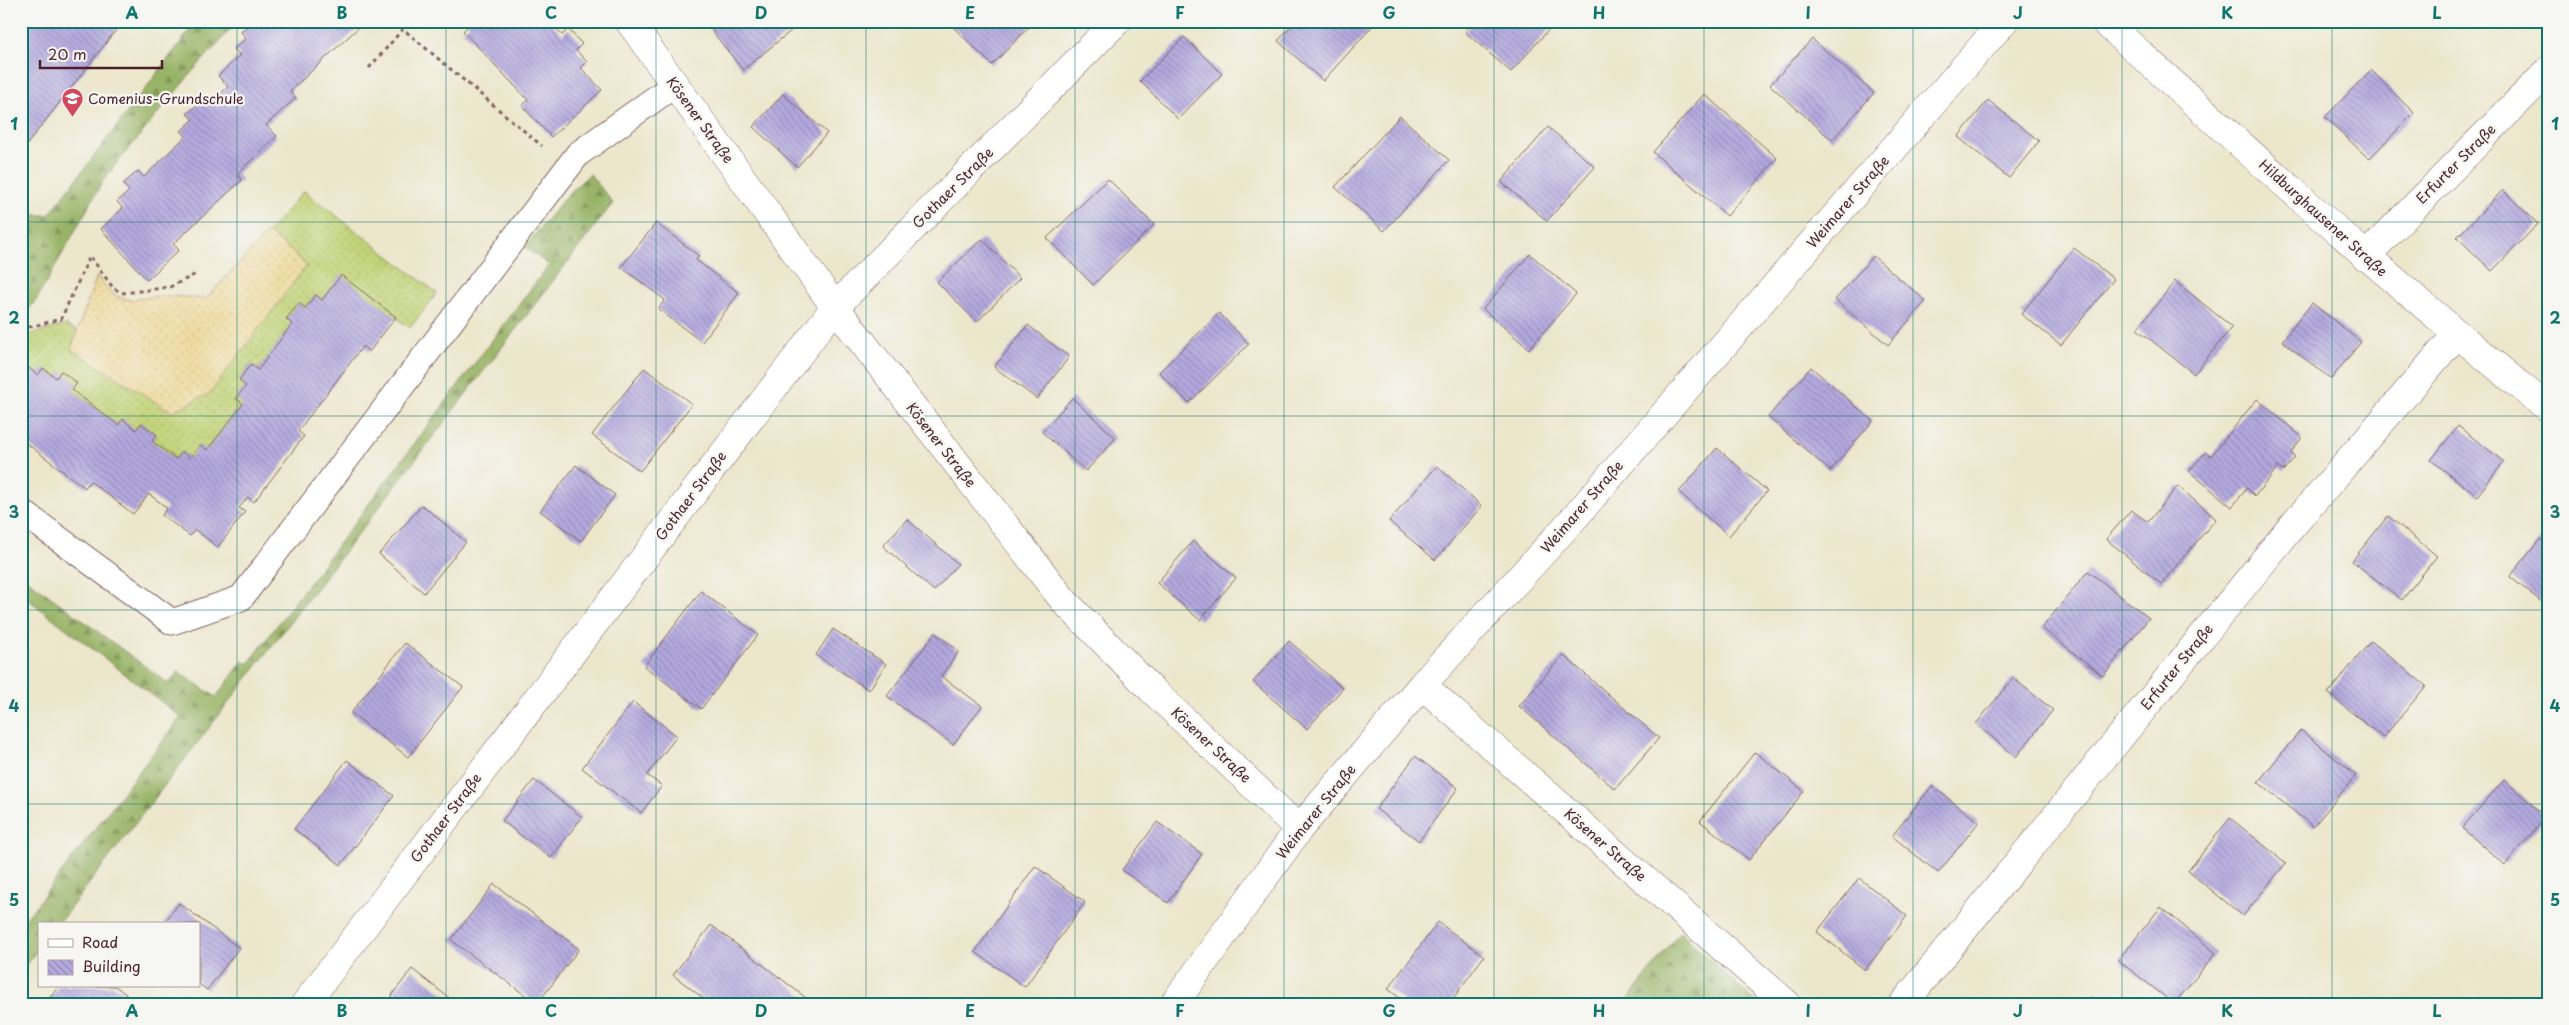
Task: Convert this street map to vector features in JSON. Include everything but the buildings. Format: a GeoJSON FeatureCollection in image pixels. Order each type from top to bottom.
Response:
{"type":"FeatureCollection","features":[{"type":"Feature","properties":{"kind":"street","name":"Kösener Straße"},"geometry":{"type":"LineString","coordinates":[[629,21],[835,307],[1064,601],[1152,690],[1299,829]]}},
{"type":"Feature","properties":{"kind":"street","name":"Gothaer Straße"},"geometry":{"type":"LineString","coordinates":[[305,1004],[835,307],[1117,21]]}},
{"type":"Feature","properties":{"kind":"street","name":"Weimarer Straße"},"geometry":{"type":"LineString","coordinates":[[1174,1004],[1299,829],[1422,685],[1575,517],[2004,21]]}},
{"type":"Feature","properties":{"kind":"street","name":"Hildburghausener Straße"},"geometry":{"type":"LineString","coordinates":[[2104,21],[2365,257],[2548,408]]}},
{"type":"Feature","properties":{"kind":"street","name":"Erfurter Straße"},"geometry":{"type":"LineString","coordinates":[[2365,257],[2548,71]]}},
{"type":"Feature","properties":{"kind":"street","name":"Erfurter Straße"},"geometry":{"type":"LineString","coordinates":[[1903,1004],[2288,531],[2456,334]]}},
{"type":"Feature","properties":{"kind":"street","name":"Kösener Straße"},"geometry":{"type":"LineString","coordinates":[[1422,685],[1787,1004]]}},
{"type":"Feature","properties":{"kind":"lane"},"geometry":{"type":"LineString","coordinates":[[21,511],[172,622],[241,598],[567,167],[578,154],[674,85]]}},
{"type":"Feature","properties":{"kind":"path"},"geometry":{"type":"LineString","coordinates":[[369,68],[403,29],[567,167]]}},
{"type":"Feature","properties":{"kind":"path"},"geometry":{"type":"LineString","coordinates":[[21,329],[61,319],[90,256],[114,289],[124,293],[170,287],[196,274]]}},
{"type":"Feature","properties":{"kind":"green space"},"geometry":{"type":"Polygon","coordinates":[[[197,21],[238,21],[192,72],[104,179],[37,299],[21,319],[21,215],[49,215],[197,21]]]}},
{"type":"Feature","properties":{"kind":"green space"},"geometry":{"type":"Polygon","coordinates":[[[590,174],[613,203],[60,922],[38,922],[38,949],[21,971],[21,925],[181,717],[21,594],[21,575],[169,684],[178,672],[216,697],[243,661],[248,664],[549,265],[525,247],[568,194],[590,174]]]}},
{"type":"Feature","properties":{"kind":"green space"},"geometry":{"type":"Polygon","coordinates":[[[304,191],[437,293],[410,328],[341,276],[322,300],[315,295],[305,308],[298,303],[287,318],[292,324],[258,370],[251,364],[239,380],[246,386],[236,398],[243,404],[207,450],[190,458],[182,452],[176,459],[152,441],[157,435],[141,423],[136,430],[123,419],[118,425],[72,390],[76,383],[61,372],[56,378],[43,368],[38,375],[21,362],[21,337],[66,325],[77,331],[71,349],[307,265],[268,232],[304,191]]]}},
{"type":"Feature","properties":{"kind":"green space"},"geometry":{"type":"Polygon","coordinates":[[[1680,932],[1758,1004],[1625,1004],[1680,932]]]}},
{"type":"Feature","properties":{"kind":"sand"},"geometry":{"type":"Polygon","coordinates":[[[268,232],[307,265],[210,393],[172,412],[71,349],[97,276],[113,294],[127,300],[166,296],[206,299],[268,232]]]}},
{"type":"Feature","properties":{"kind":"place","name":"Comenius-Grundschule"},"geometry":{"type":"Point","coordinates":[72,118]}}]}
